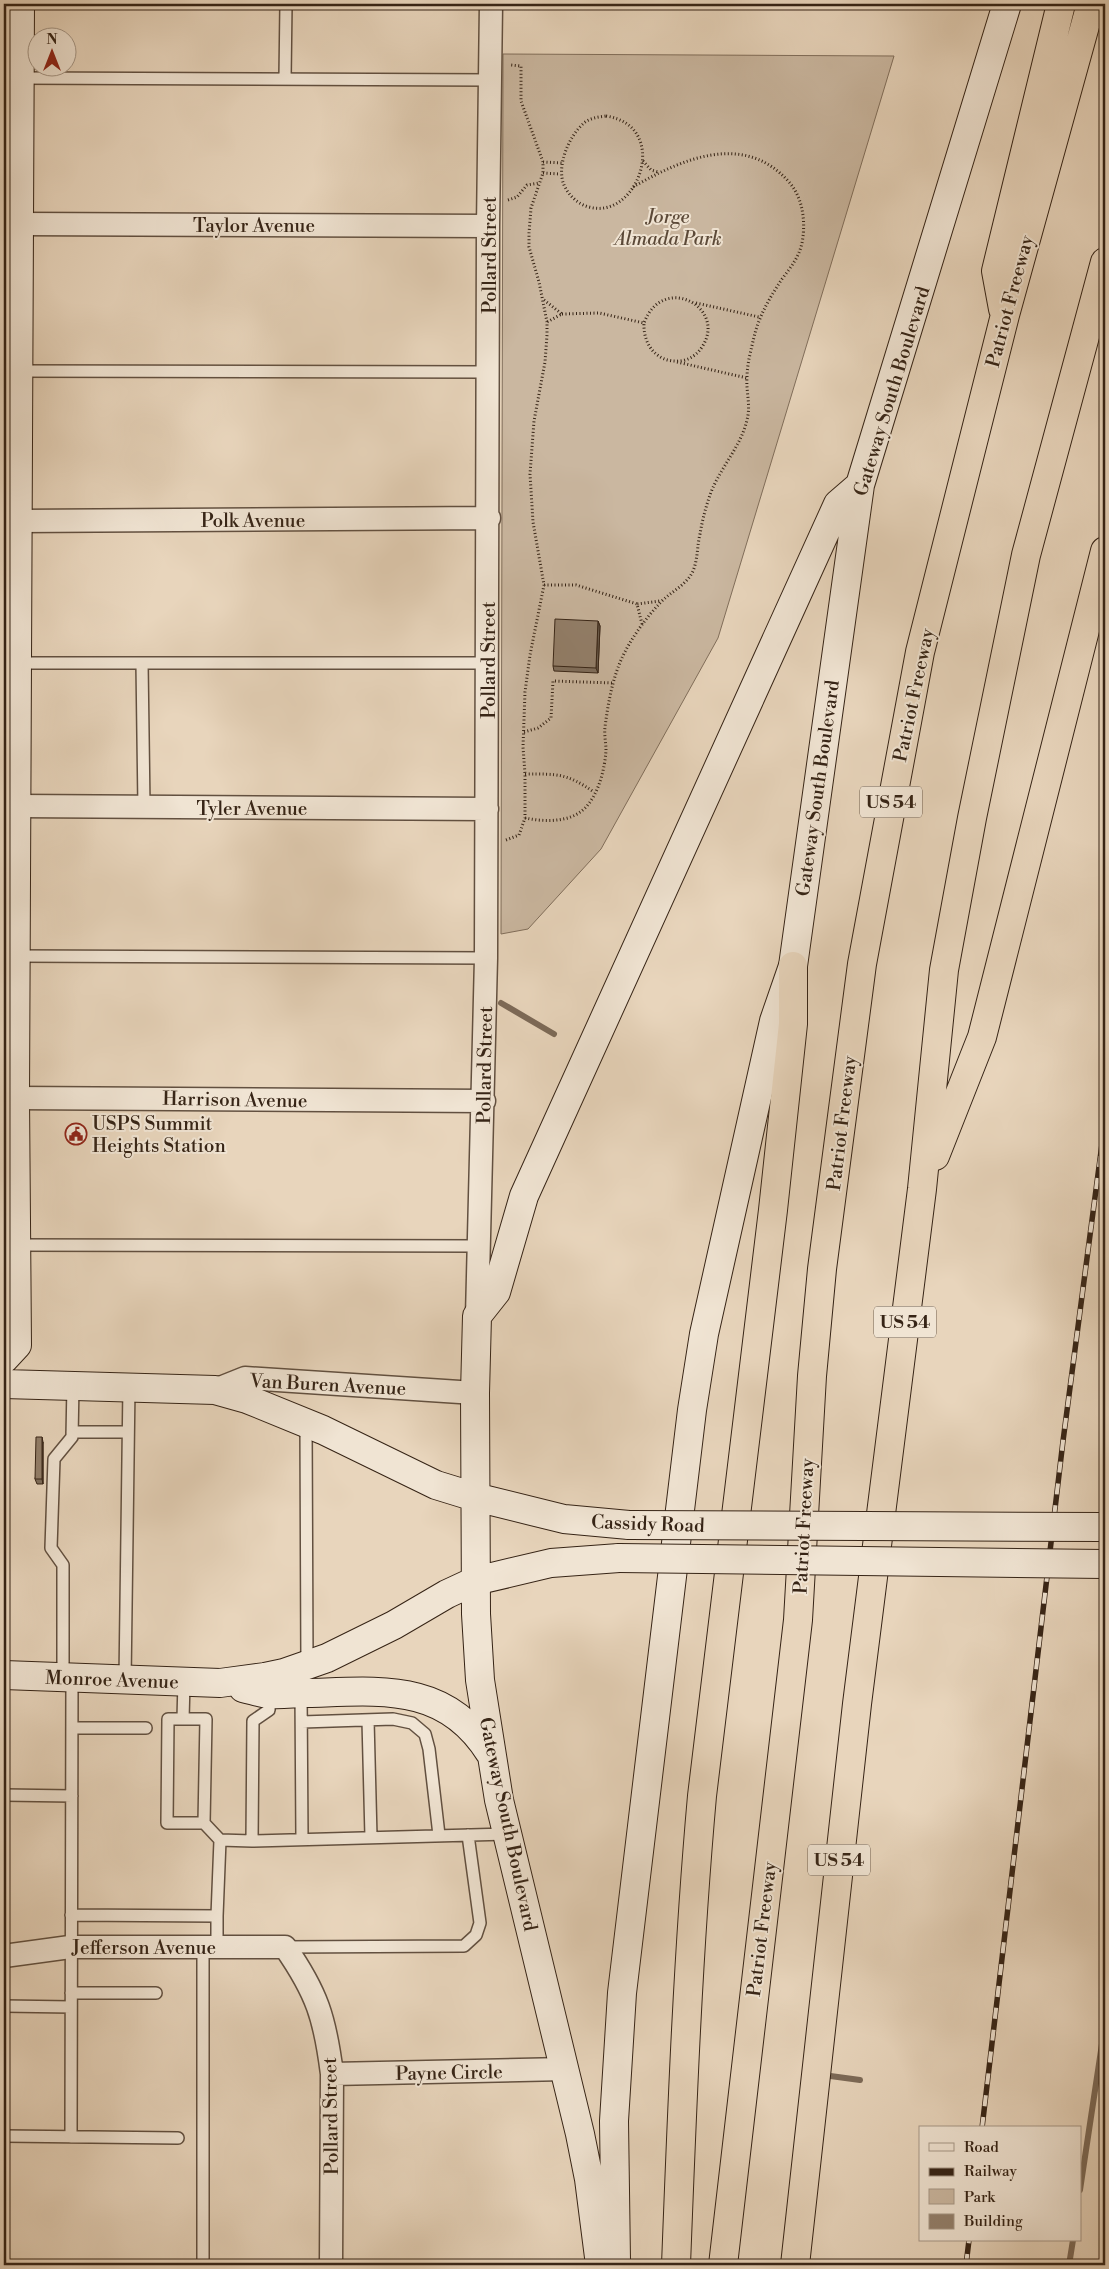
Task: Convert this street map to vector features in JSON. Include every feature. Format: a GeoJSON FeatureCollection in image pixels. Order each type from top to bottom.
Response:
{"type":"FeatureCollection","features":[{"type":"Feature","properties":{"kind":"highway"},"geometry":{"type":"LineString","coordinates":[[1005,315],[996,271],[1061,4]]}},
{"type":"Feature","properties":{"kind":"highway","name":"Patriot Freeway"},"geometry":{"type":"LineString","coordinates":[[723,2265],[798,1620],[812,1376],[822,1269],[862,964],[920,652],[1005,315],[1091,4]]}},
{"type":"Feature","properties":{"kind":"highway","name":"US 54"},"geometry":{"type":"LineString","coordinates":[[795,2265],[858,1704],[922,1189],[944,970],[972,818],[1026,556],[1105,262]]}},
{"type":"Feature","properties":{"kind":"highway"},"geometry":{"type":"LineString","coordinates":[[922,1189],[982,1037],[1105,551]]}},
{"type":"Feature","properties":{"kind":"highway"},"geometry":{"type":"LineString","coordinates":[[676,2265],[682,2100],[702,1796],[774,1210],[793,1024],[793,966]]}},
{"type":"Feature","properties":{"kind":"main road"},"geometry":{"type":"LineString","coordinates":[[4,1359],[17,1345],[15,1098],[17,663],[11,519],[18,371],[11,271],[19,224],[20,4]]}},
{"type":"Feature","properties":{"kind":"main road","name":"Gateway South Boulevard"},"geometry":{"type":"LineString","coordinates":[[614,2265],[616,2262],[614,2122],[622,1992],[692,1410],[708,1318],[774,1022],[793,966],[860,485],[1007,4]]}},
{"type":"Feature","properties":{"kind":"main road"},"geometry":{"type":"LineString","coordinates":[[477,1316],[496,1292],[524,1196],[838,504],[860,485]]}},
{"type":"Feature","properties":{"kind":"main road"},"geometry":{"type":"LineString","coordinates":[[4,923],[5,942],[16,959]]}},
{"type":"Feature","properties":{"kind":"main road","name":"Gateway South Boulevard"},"geometry":{"type":"LineString","coordinates":[[477,1316],[475,1580],[480,1680],[507,1834],[565,2069],[588,2178],[600,2265]]}},
{"type":"Feature","properties":{"kind":"main road","name":"Van Buren Avenue"},"geometry":{"type":"LineString","coordinates":[[4,1384],[129,1386],[215,1390]]}},
{"type":"Feature","properties":{"kind":"main road","name":"Cassidy Road"},"geometry":{"type":"LineString","coordinates":[[215,1390],[246,1399],[306,1423],[436,1485],[475,1497],[564,1519],[629,1525],[1105,1527]]}},
{"type":"Feature","properties":{"kind":"main road","name":"Cassidy Road"},"geometry":{"type":"LineString","coordinates":[[220,1683],[284,1673],[327,1658],[394,1625],[475,1580],[551,1563],[619,1558],[1105,1564]]}},
{"type":"Feature","properties":{"kind":"main road","name":"Monroe Avenue"},"geometry":{"type":"LineString","coordinates":[[4,1675],[220,1683]]}},
{"type":"Feature","properties":{"kind":"main road"},"geometry":{"type":"LineString","coordinates":[[220,1683],[270,1694],[385,1691],[410,1695],[429,1701],[470,1726],[492,1756]]}},
{"type":"Feature","properties":{"kind":"street","name":"Pollard Street"},"geometry":{"type":"LineString","coordinates":[[477,1316],[484,1101],[486,958],[489,518],[488,226],[491,4]]}},
{"type":"Feature","properties":{"kind":"street","name":"Taylor Avenue"},"geometry":{"type":"LineString","coordinates":[[19,224],[488,226]]}},
{"type":"Feature","properties":{"kind":"street","name":"Polk Avenue"},"geometry":{"type":"LineString","coordinates":[[11,519],[489,518]]}},
{"type":"Feature","properties":{"kind":"street","name":"Tyler Avenue"},"geometry":{"type":"LineString","coordinates":[[16,806],[487,809]]}},
{"type":"Feature","properties":{"kind":"street","name":"Harrison Avenue"},"geometry":{"type":"LineString","coordinates":[[15,1098],[484,1101]]}},
{"type":"Feature","properties":{"kind":"street","name":"Van Buren Avenue"},"geometry":{"type":"LineString","coordinates":[[215,1390],[244,1378],[475,1393]]}},
{"type":"Feature","properties":{"kind":"street","name":"Jefferson Avenue"},"geometry":{"type":"LineString","coordinates":[[4,1956],[70,1946],[285,1947]]}},
{"type":"Feature","properties":{"kind":"street","name":"Pollard Street"},"geometry":{"type":"LineString","coordinates":[[285,1947],[304,1974],[320,2006],[328,2043],[332,2074],[331,2265]]}},
{"type":"Feature","properties":{"kind":"street","name":"Payne Circle"},"geometry":{"type":"LineString","coordinates":[[332,2074],[565,2069]]}},
{"type":"Feature","properties":{"kind":"lane"},"geometry":{"type":"LineString","coordinates":[[285,78],[286,4]]}},
{"type":"Feature","properties":{"kind":"lane"},"geometry":{"type":"LineString","coordinates":[[20,78],[491,80]]}},
{"type":"Feature","properties":{"kind":"lane"},"geometry":{"type":"LineString","coordinates":[[18,371],[488,372]]}},
{"type":"Feature","properties":{"kind":"lane"},"geometry":{"type":"LineString","coordinates":[[17,663],[488,663]]}},
{"type":"Feature","properties":{"kind":"lane"},"geometry":{"type":"LineString","coordinates":[[142,663],[144,807]]}},
{"type":"Feature","properties":{"kind":"lane"},"geometry":{"type":"LineString","coordinates":[[16,959],[486,958]]}},
{"type":"Feature","properties":{"kind":"lane"},"geometry":{"type":"LineString","coordinates":[[16,1246],[479,1246]]}},
{"type":"Feature","properties":{"kind":"lane"},"geometry":{"type":"LineString","coordinates":[[71,2137],[72,1728],[67,1678],[63,1565],[51,1548],[54,1459],[72,1437],[73,1386]]}},
{"type":"Feature","properties":{"kind":"lane"},"geometry":{"type":"LineString","coordinates":[[125,1680],[129,1386]]}},
{"type":"Feature","properties":{"kind":"lane"},"geometry":{"type":"LineString","coordinates":[[306,1423],[307,1665]]}},
{"type":"Feature","properties":{"kind":"lane"},"geometry":{"type":"LineString","coordinates":[[72,1432],[128,1432]]}},
{"type":"Feature","properties":{"kind":"lane"},"geometry":{"type":"LineString","coordinates":[[183,1718],[184,1682]]}},
{"type":"Feature","properties":{"kind":"lane"},"geometry":{"type":"LineString","coordinates":[[301,1693],[302,1839]]}},
{"type":"Feature","properties":{"kind":"lane"},"geometry":{"type":"LineString","coordinates":[[252,1841],[253,1721],[269,1710],[270,1694]]}},
{"type":"Feature","properties":{"kind":"lane"},"geometry":{"type":"LineString","coordinates":[[204,1823],[167,1823],[168,1718],[206,1719],[204,1823],[220,1840],[252,1841],[507,1834]]}},
{"type":"Feature","properties":{"kind":"lane"},"geometry":{"type":"LineString","coordinates":[[302,1722],[393,1719],[412,1723],[425,1734],[429,1749],[439,1835]]}},
{"type":"Feature","properties":{"kind":"lane"},"geometry":{"type":"LineString","coordinates":[[368,1720],[371,1837]]}},
{"type":"Feature","properties":{"kind":"lane"},"geometry":{"type":"LineString","coordinates":[[72,1728],[146,1728]]}},
{"type":"Feature","properties":{"kind":"lane"},"geometry":{"type":"LineString","coordinates":[[4,1795],[72,1796]]}},
{"type":"Feature","properties":{"kind":"lane"},"geometry":{"type":"LineString","coordinates":[[285,1947],[464,1946],[476,1935],[480,1923],[468,1835]]}},
{"type":"Feature","properties":{"kind":"lane"},"geometry":{"type":"LineString","coordinates":[[203,2265],[210,1947],[217,1916],[220,1840]]}},
{"type":"Feature","properties":{"kind":"lane"},"geometry":{"type":"LineString","coordinates":[[71,1915],[217,1916]]}},
{"type":"Feature","properties":{"kind":"lane"},"geometry":{"type":"LineString","coordinates":[[71,1993],[156,1993]]}},
{"type":"Feature","properties":{"kind":"lane"},"geometry":{"type":"LineString","coordinates":[[4,2006],[71,2007]]}},
{"type":"Feature","properties":{"kind":"lane"},"geometry":{"type":"LineString","coordinates":[[4,2136],[178,2138]]}},
{"type":"Feature","properties":{"kind":"path"},"geometry":{"type":"LineString","coordinates":[[499,840],[515,838],[519,835],[525,818],[526,774],[524,732],[528,671],[544,585],[533,522],[530,474],[534,421],[545,362],[547,322],[532,258],[529,234],[531,208],[543,173],[543,162],[521,101],[522,66],[511,66],[511,60]]}},
{"type":"Feature","properties":{"kind":"path"},"geometry":{"type":"LineString","coordinates":[[606,116],[621,120],[636,132],[642,148],[643,161],[633,187],[628,194],[613,206],[594,208],[579,203],[566,189],[560,174],[562,163],[578,130],[589,120],[606,116]]}},
{"type":"Feature","properties":{"kind":"path"},"geometry":{"type":"LineString","coordinates":[[525,818],[552,821],[562,819],[586,807],[594,792],[602,774],[606,750],[605,729],[613,683],[622,658],[642,625],[662,601],[684,584],[692,572],[709,498],[742,436],[748,415],[747,378],[759,317],[800,252],[804,227],[803,217],[802,208],[793,186],[771,165],[744,154],[717,154],[704,157],[658,173],[633,187]]}},
{"type":"Feature","properties":{"kind":"path"},"geometry":{"type":"LineString","coordinates":[[643,161],[651,170],[658,173]]}},
{"type":"Feature","properties":{"kind":"path"},"geometry":{"type":"LineString","coordinates":[[543,162],[562,163]]}},
{"type":"Feature","properties":{"kind":"path"},"geometry":{"type":"LineString","coordinates":[[543,173],[560,174]]}},
{"type":"Feature","properties":{"kind":"path"},"geometry":{"type":"LineString","coordinates":[[502,200],[510,200],[517,197],[531,183],[539,183]]}},
{"type":"Feature","properties":{"kind":"path"},"geometry":{"type":"LineString","coordinates":[[747,378],[663,359],[654,353],[647,344],[644,334],[644,323],[654,305],[664,299],[675,297],[759,317]]}},
{"type":"Feature","properties":{"kind":"path"},"geometry":{"type":"LineString","coordinates":[[543,299],[562,314]]}},
{"type":"Feature","properties":{"kind":"path"},"geometry":{"type":"LineString","coordinates":[[673,361],[694,356],[706,340],[708,330],[707,319],[702,310],[694,303]]}},
{"type":"Feature","properties":{"kind":"path"},"geometry":{"type":"LineString","coordinates":[[547,322],[562,314],[599,313],[644,323]]}},
{"type":"Feature","properties":{"kind":"path"},"geometry":{"type":"LineString","coordinates":[[544,585],[576,585],[637,604],[662,601]]}},
{"type":"Feature","properties":{"kind":"path"},"geometry":{"type":"LineString","coordinates":[[637,604],[642,625]]}},
{"type":"Feature","properties":{"kind":"path"},"geometry":{"type":"LineString","coordinates":[[524,732],[538,728],[551,718],[553,681],[613,683]]}},
{"type":"Feature","properties":{"kind":"path"},"geometry":{"type":"LineString","coordinates":[[526,774],[551,773],[571,777],[594,792]]}},
{"type":"Feature","properties":{"kind":"green space","name":"Jorge Almada Park"},"geometry":{"type":"Polygon","coordinates":[[[503,54],[894,56],[718,638],[601,849],[528,929],[501,934],[503,54]]]}},
{"type":"Feature","properties":{"kind":"building"},"geometry":{"type":"Polygon","coordinates":[[[555,619],[598,621],[596,668],[553,666],[555,619]]]}},
{"type":"Feature","properties":{"kind":"building"},"geometry":{"type":"Polygon","coordinates":[[[36,1437],[42,1437],[42,1479],[35,1479],[36,1437]]]}},
{"type":"Feature","properties":{"kind":"waterway"},"geometry":{"type":"LineString","coordinates":[[501,1003],[554,1034]]}},
{"type":"Feature","properties":{"kind":"waterway"},"geometry":{"type":"LineString","coordinates":[[1082,2177],[1105,2024]]}},
{"type":"Feature","properties":{"kind":"waterway"},"geometry":{"type":"LineString","coordinates":[[823,2075],[860,2080]]}},
{"type":"Feature","properties":{"kind":"waterway"},"geometry":{"type":"LineString","coordinates":[[1069,2265],[1073,2242]]}},
{"type":"Feature","properties":{"kind":"railway"},"geometry":{"type":"LineString","coordinates":[[982,2126],[1063,1441],[1105,1121]]}},
{"type":"Feature","properties":{"kind":"railway"},"geometry":{"type":"LineString","coordinates":[[966,2265],[969,2242]]}},
{"type":"Feature","properties":{"kind":"place","name":"USPS Summit Heights Station"},"geometry":{"type":"Point","coordinates":[76,1134]}}]}
